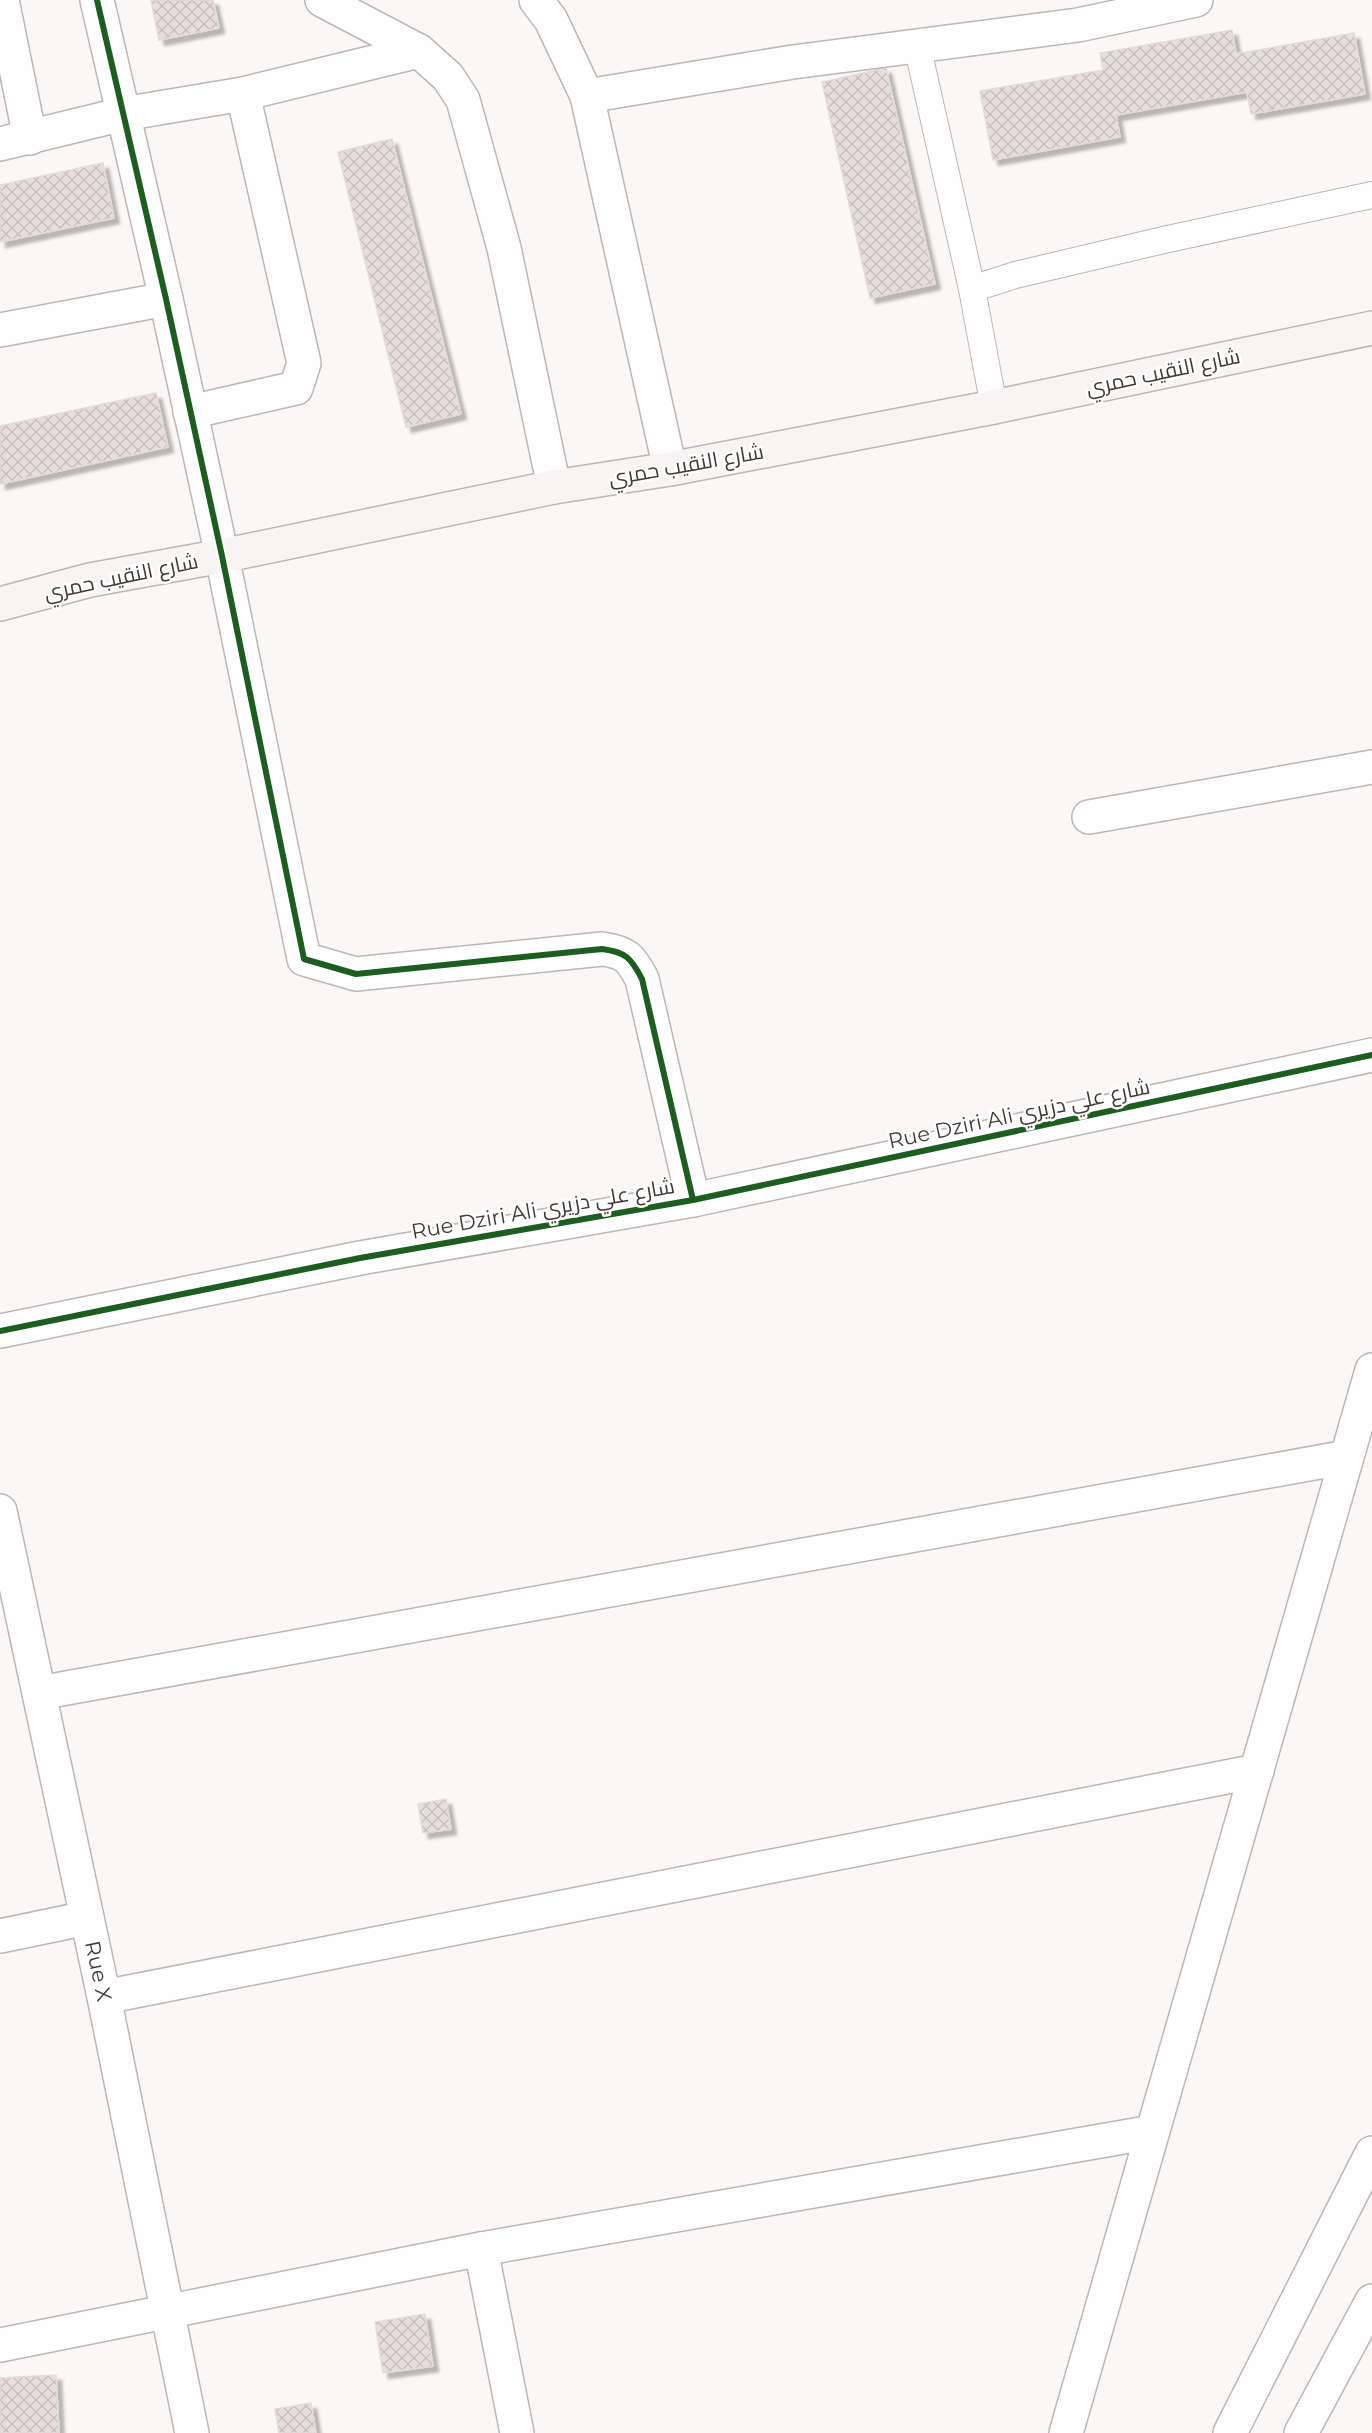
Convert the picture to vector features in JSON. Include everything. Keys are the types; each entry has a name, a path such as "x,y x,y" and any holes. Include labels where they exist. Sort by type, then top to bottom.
{"main road":[{"name":"شارع النقيب حمري","path":"0,604 90,580 222,556 554,487 670,469 994,407 1372,328"}],"street":[{"path":"2,0 15,141 123,114 243,93 419,51"},
{"path":"97,0 222,556 304,959 356,974 602,949 619,951 633,962 642,979 693,1200"},
{"path":"322,0 419,51 448,77 463,100 504,248 554,487"},
{"path":"536,0 552,20 587,96 670,469"},
{"path":"587,96 793,62 1078,25 1196,0"},
{"path":"190,412 296,388 304,363 243,93"},
{"path":"0,330 166,299"},
{"path":"1089,817 1372,767"},
{"name":"Rue Dziri Ali شارع علي دزيري","path":"0,1331 360,1258 693,1200 1372,1055"},
{"path":"1066,2433 1372,1370"},
{"path":"39,1693 1347,1457"},
{"name":"Rue X","path":"0,1510 104,1997 192,2433"},
{"path":"104,1997 1257,1771"},
{"path":"0,1936 87,1918"},
{"path":"0,2345 481,2249 1152,2132"},
{"path":"1230,2433 1372,2153"},
{"path":"481,2249 517,2433"},
{"path":"1301,2433 1372,2301"}],"lane":[{"path":"917,45 972,289 994,407"},
{"path":"972,289 1016,275 1372,195"}],"building":[{"path":"151,0 213,0 219,28 159,40"},
{"path":"1232,30 1236,54 1354,33 1365,94 1251,114 1247,92 1116,115 1120,137 993,160 980,91 1103,70 1100,53"},
{"path":"886,68 935,284 870,298 822,82"},
{"path":"392,139 461,414 406,427 338,152"},
{"path":"103,163 114,218 0,242 0,185"},
{"path":"156,393 168,447 0,484 0,426"},
{"path":"446,1799 451,1829 423,1833 418,1804"},
{"path":"425,2314 433,2366 383,2373 375,2322"},
{"path":"56,2375 59,2433 0,2433 0,2378"},
{"path":"311,2403 316,2433 279,2433 275,2409"}],"cycle path":[{"path":"97,0 222,556 304,959 356,974 602,949 627,957 642,979 693,1200"},
{"path":"0,1331 360,1258 693,1200 1372,1055"}]}
